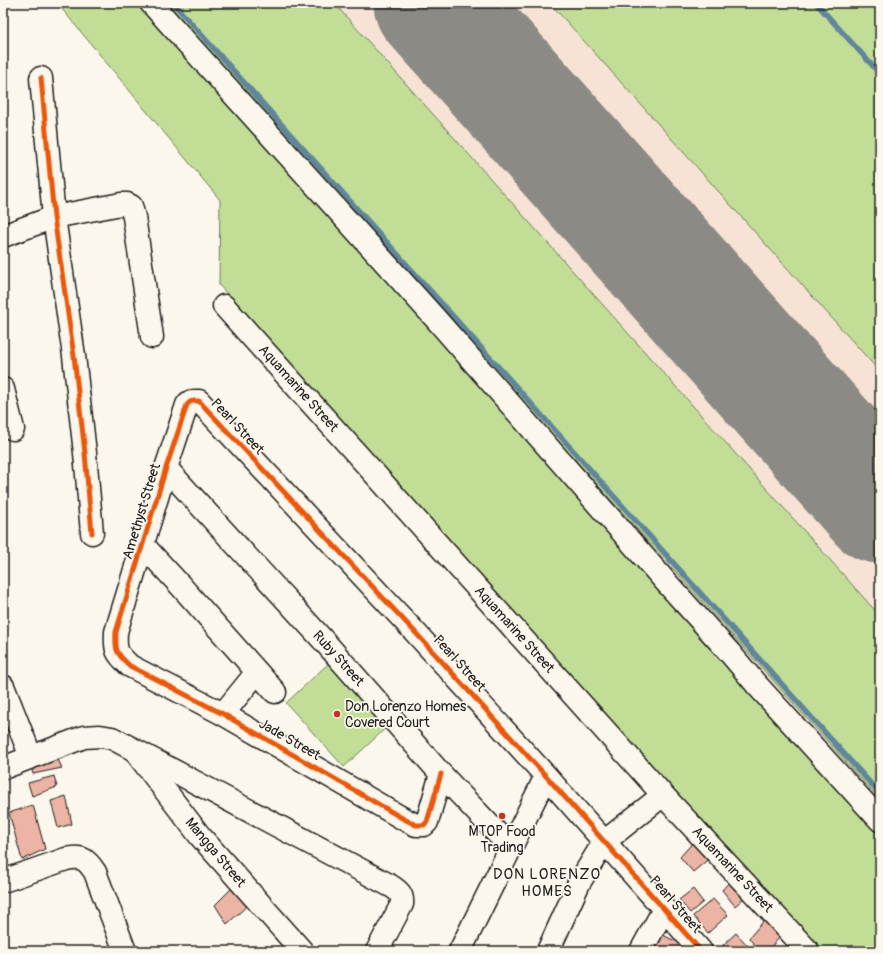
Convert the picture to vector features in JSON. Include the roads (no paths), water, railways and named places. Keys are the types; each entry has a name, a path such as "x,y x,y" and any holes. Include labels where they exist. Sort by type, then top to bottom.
{"street":[{"path":"152,3 435,318 756,684 880,820"},
{"path":"41,78 54,216 86,453 92,533"},
{"path":"3,236 54,216 121,204 128,204 131,206 134,217 152,337"},
{"name":"Aquamarine Street","path":"224,306 663,795 808,951"},
{"path":"3,389 13,430"},
{"name":"Amethyst Street","path":"116,632 166,468 187,405 189,402 193,401"},
{"name":"Pearl Street","path":"193,401 199,401 414,631 546,776 701,951"},
{"name":"Ruby Street","path":"166,468 318,635 441,774 511,848"},
{"path":"143,545 275,692"},
{"name":"Jade Street","path":"116,632 116,652 130,666 223,714 416,825 424,825 427,822 441,774"},
{"path":"223,714 257,672"},
{"path":"3,686 31,757"},
{"path":"3,768 84,737 100,736 112,738 399,891 402,904 376,951"},
{"name":"Mangga Street","path":"134,750 200,836 302,951"},
{"path":"460,951 546,776"},
{"path":"548,951 579,883 604,842 663,795"},
{"path":"3,881 66,859 74,857 83,858 89,863 95,872 125,951"},
{"path":"641,951 664,909"}],"waterway":[{"path":"173,3 880,794"},
{"path":"816,3 880,74"}],"place":[{"name":"Don Lorenzo Homes Covered Court","path":"337,714"},
{"name":"MTOP Food Trading","path":"502,816"}],"district":[{"name":"DON LORENZO HOMES","path":"547,882"}]}
